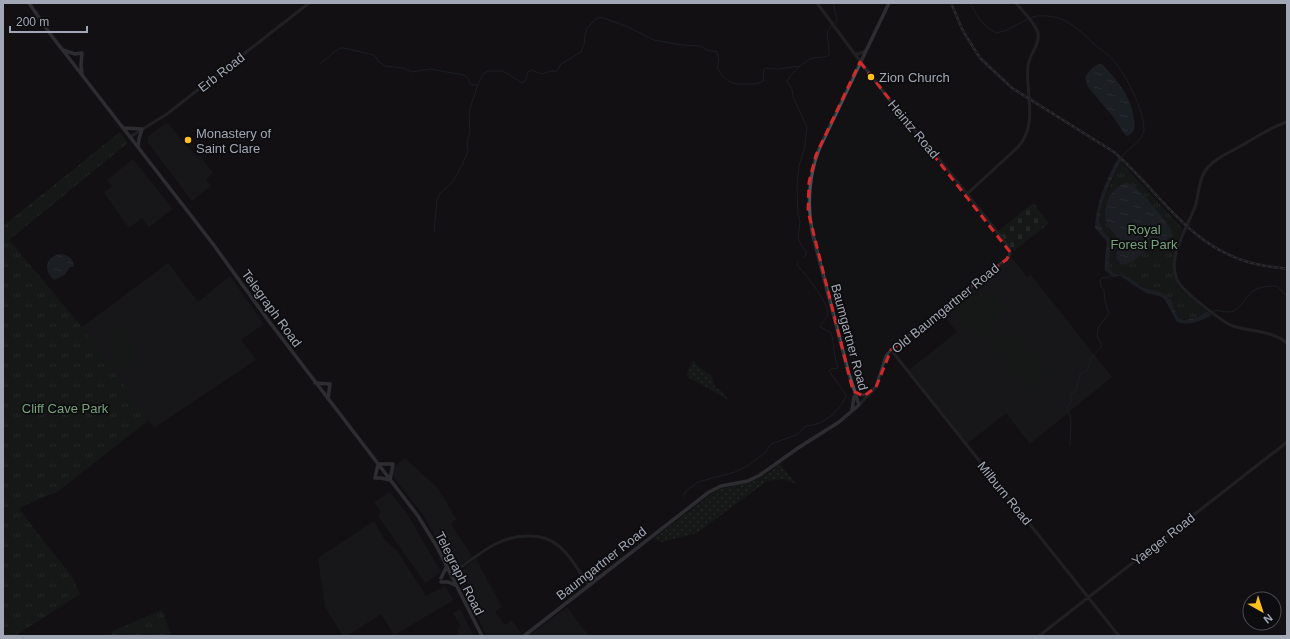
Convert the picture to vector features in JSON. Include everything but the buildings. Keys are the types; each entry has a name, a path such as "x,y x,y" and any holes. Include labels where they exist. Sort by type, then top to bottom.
{"main road":[{"name":"Telegraph Road","path":"29,3 37,17 215,247 264,316 425,527 447,566 482,636"},
{"name":"Baumgartner Road","path":"524,636 709,492 721,486 748,481 760,475 792,452 833,426 858,405 812,232 808,201 810,178 816,156 888,3"},
{"path":"62,50 75,54 82,54 82,75"},
{"path":"123,128 142,129 138,147"},
{"path":"316,383 330,384 328,400"},
{"path":"851,411 854,393"},
{"path":"378,464 393,464 390,480 375,478 378,464"},
{"path":"447,566 441,580 457,586"}],"street":[{"name":"Erb Road","path":"130,137 172,110 309,3"},
{"name":"Heintz Road","path":"817,3 860,62 1009,247 1010,254"},
{"path":"967,194 1018,147 1023,141 1027,132 1030,114 1028,65 1037,43 1038,36 1037,30 1016,3"},
{"path":"854,54 859,54 865,51"},
{"path":"1287,122 1275,126 1215,161 1208,167 1203,174 1194,208 1181,238 1174,268 1177,280 1183,288 1215,315 1229,324 1274,335 1287,343"},
{"name":"Old Baumgartner Road","path":"858,405 869,395 878,383 886,356 891,350 1007,259 1010,254"},
{"name":"Milburn Road","path":"891,350 1119,636"},
{"path":"854,393 860,396 869,395"},
{"name":"Yaeger Road","path":"1039,636 1287,442"},
{"path":"451,574 494,544 514,537 530,536 544,538 556,544 566,553 589,586"},
{"path":"582,576 592,578 601,576"}],"highlighted area":[{"path":"860,62 1010,252 1007,259 891,350 876,387 864,396 853,391 808,211 809,182 816,155"}],"shaded area":[{"path":"166,123 169,124 185,145 197,156 200,156 213,173 206,179 211,186 192,201 148,143 148,136"},
{"path":"133,159 173,209 149,227 142,218 129,228 104,193 112,186 107,180"},
{"path":"1011,257 1027,277 1031,275 1112,377 1030,444 1006,413 967,444 909,370 957,332 941,312"},
{"path":"168,263 198,302 230,276 264,324 241,340 256,360 154,428 82,327"},
{"path":"405,458 438,488 456,519 451,524 472,556 457,569 453,568 424,516 392,475 392,469"},
{"path":"390,492 409,517 441,572 425,583 379,517 380,511 374,502"},
{"path":"374,521 384,539 398,552 426,596 445,586 454,600 394,635 381,614 347,636 343,636 325,607 318,558"},
{"path":"476,559 502,607 495,612 505,625 512,620 522,634 519,636 487,636 457,577 459,572"},
{"path":"567,607 589,636 528,636"},
{"path":"460,609 474,636 459,636 457,631 460,625 453,613"}],"green space":[{"name":"Cliff Cave Park","path":"120,132 128,143 9,240 82,327 149,420 57,492 19,508 72,576 80,594 15,636 3,636 3,226"},
{"name":"Royal Forest Park","path":"1121,162 1182,228 1175,250 1173,270 1178,287 1206,311 1201,315 1190,319 1179,318 1174,312 1170,300 1142,287 1129,277 1113,273 1110,269 1108,265 1110,249 1112,247 1097,219 1101,204"},
{"path":"1033,203 1049,223 1014,251 998,231"},
{"path":"982,293 990,294 996,297 1002,302 1006,309 985,336 981,337 972,333 953,311 971,297"},
{"path":"127,328 140,362 119,370 106,336"},
{"path":"1007,331 1020,335 1049,373 1050,378 1046,387 1043,389 1034,392 1025,390 989,346 1001,334","holes":["1016,337 1020,340 1045,373 1044,383 1037,389 1031,389 1025,386 998,351"]},
{"path":"1016,340 1043,373 1028,385 1001,352"},
{"path":"693,360 701,369 711,375 715,387 729,400 686,376"},
{"path":"780,464 796,484 784,479 767,481 697,533 662,542 653,539 714,492 726,487 757,480"},
{"path":"162,610 171,636 113,636 111,634 113,631"}],"water":[{"path":"1102,64 1113,76 1131,105 1134,128 1133,132 1127,136 1088,87 1085,78 1095,66"},
{"path":"1119,157 1122,159 1107,190 1100,208 1099,216 1101,227 1112,242 1108,265 1110,269 1113,273 1129,277 1142,287 1162,293 1171,300 1179,318 1184,320 1198,317 1206,311 1212,315 1195,322 1177,322 1162,297 1147,293 1120,276 1113,277 1105,270 1107,242 1095,228 1097,210 1110,173"},
{"path":"1127,183 1138,190 1150,202 1169,226 1172,233 1169,239 1155,244 1133,261 1120,264 1117,258 1118,240 1108,226 1105,218 1105,212 1108,199 1112,193 1121,185"},
{"path":"60,254 66,255 70,258 73,261 74,267 70,267 65,275 54,280 48,273 47,265 51,258"}],"waterway":[{"path":"803,258 806,255 806,252 798,239 800,222 798,214 797,184 799,166 805,146 807,127 793,97 792,89 787,81 802,64 813,58 829,55 827,36 828,31 837,20 833,3"},
{"path":"970,3 984,24 997,33 1007,30 1028,19"},
{"path":"1031,18 1037,16 1048,16 1068,22 1109,56 1118,66 1129,83 1138,103 1144,130 1141,138 1121,158"},
{"path":"434,232 437,200 440,193 450,185 455,178 468,151 467,142 470,132 469,112 478,84 484,73 489,71 503,71 522,83 525,81 528,72 531,70 542,74 557,71 561,64 581,52 584,45 587,28 596,19 601,17 628,27 654,40 682,45 700,46 707,50 717,52 719,61 717,67 723,76 733,83 758,83 763,81 764,69 799,66"},
{"path":"320,64 340,48 344,48 374,55 378,61 385,66 404,68 411,72 430,69 464,75 467,77 471,85 477,85"},
{"path":"683,497 686,491 698,482 735,472 747,466 765,453 771,444 796,435 806,426 824,421 839,408 846,397 829,371 831,369 838,368 831,333 820,327 828,314 828,310 816,289 797,265 798,262"},
{"path":"1070,445 1071,419 1067,409 1072,400 1070,394 1076,391 1080,374 1087,371 1091,358 1102,346 1097,336 1098,328 1109,313 1105,302 1104,290 1101,287 1100,281 1102,278 1112,275"},
{"path":"1131,283 1147,293"},
{"path":"1213,311 1234,311 1253,291 1264,287 1277,286 1287,296"}],"railway":[{"path":"951,3 963,31 980,58 1012,88 1114,152 1191,230 1208,243 1227,254 1253,263 1287,269"}],"place":[{"name":"Zion Church","path":"871,77"},
{"name":"Monastery of Saint Clare","path":"188,140"}]}
